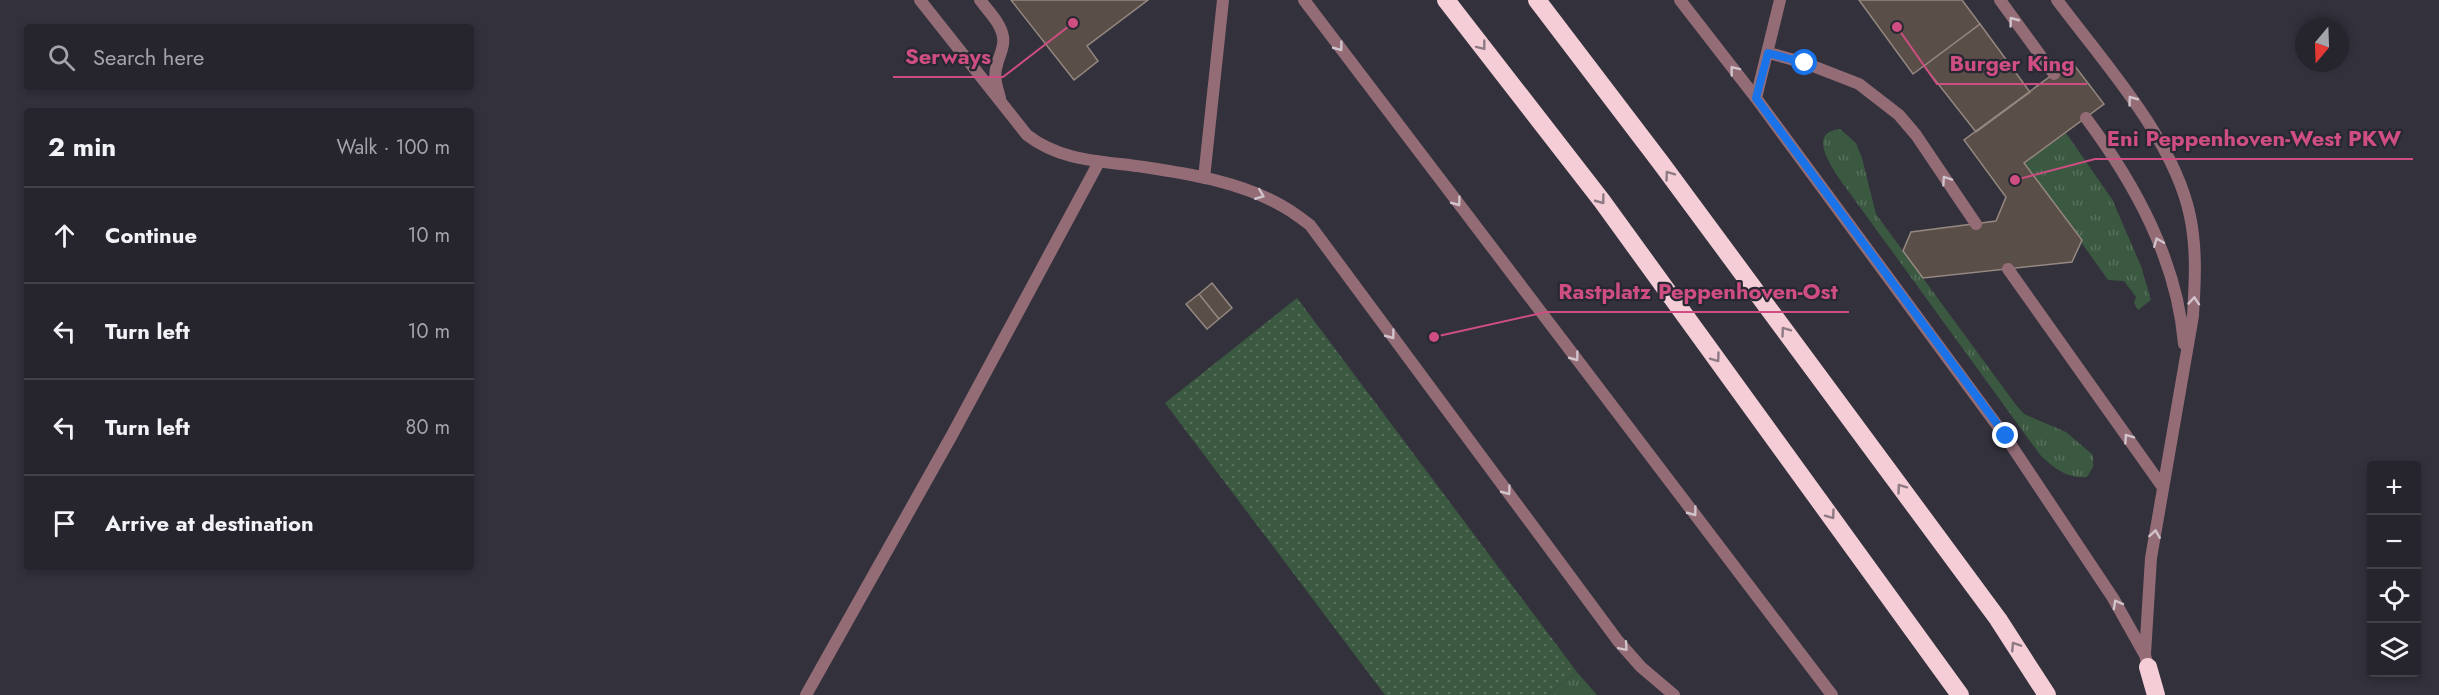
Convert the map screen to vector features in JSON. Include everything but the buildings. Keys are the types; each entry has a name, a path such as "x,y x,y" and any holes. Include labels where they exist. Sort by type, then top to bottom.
{"highway":[{"path":"1446,0 1602,201 1960,695"},
{"path":"1537,0 1675,182 1998,619 2048,695"},
{"path":"2147,661 2156,695"}],"lane":[{"path":"920,0 1028,135 1043,146 1059,153 1099,162 1144,167 1204,178 1260,195 1285,207 1310,225 1618,640 1641,667 1674,695"},
{"path":"980,0 997,22 1003,36 995,76 1005,107"},
{"path":"1204,178 1222,5 1214,0"},
{"path":"1304,0 1832,695"},
{"path":"1680,0 1756,98 2006,436 2114,598 2147,661"},
{"path":"1756,98 1780,0"},
{"path":"2000,0 2054,74"},
{"path":"2057,0 2153,128 2170,159 2190,214 2196,281 2186,360 2151,558 2147,661"},
{"path":"1768,53 1805,63 1859,84 1899,115 1916,135 1976,224"},
{"path":"2086,118 2128,178 2157,240 2177,296 2186,360"},
{"path":"806,695 952,435 1099,162"},
{"path":"2008,269 2162,486"}],"green space":[{"path":"1840,129 1856,143 1876,214 2024,414 2066,432 2093,455 2093,467 2087,477 2062,472 2041,456 1838,177 1826,156 1823,141 1831,131"},
{"path":"2066,133 2112,199 2141,266 2151,300 2138,310 2134,303 2136,297 2124,281 2108,280 2081,242 2082,240 2024,163"},
{"path":"1297,298 1577,672 1547,695 1385,695 1165,403"},
{"path":"1577,672 1597,695 1547,695"}],"place":[{"name":"Serways","path":"1073,23"},
{"name":"Burger King","path":"1897,27"},
{"name":"Eni Peppenhoven-West PKW","path":"2015,180"},
{"name":"Rastplatz Peppenhoven-Ost","path":"1434,337"}],"route":[{"path":"1805,63 1768,53 1756,98 2006,436"}]}
